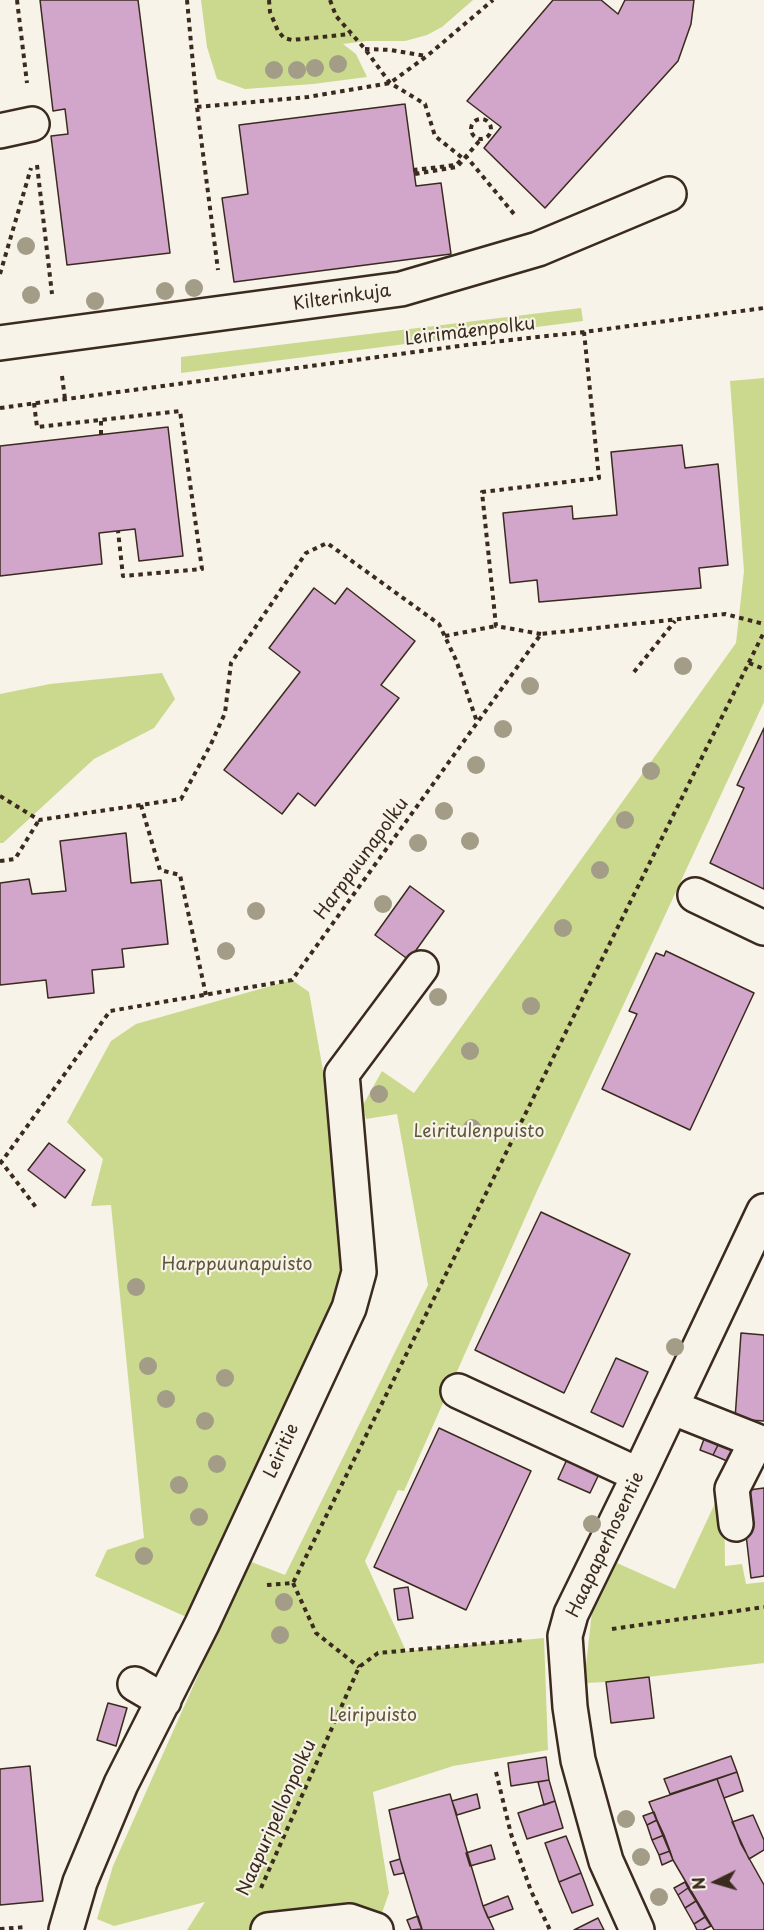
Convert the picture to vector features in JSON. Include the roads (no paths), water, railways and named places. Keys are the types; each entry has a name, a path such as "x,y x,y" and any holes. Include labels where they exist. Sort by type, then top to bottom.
{"street":[{"path":"0,131 33,124"},
{"name":"Kilterinkuja","path":"0,343 401,289 538,249 669,194"},
{"path":"695,895 764,928"},
{"name":"Leiritie","path":"66,1930 80,1882 121,1784 226,1573 349,1308 359,1272 342,1074 421,968"},
{"name":"Haapaperhosentie","path":"637,1930 606,1860 578,1760 570,1707 565,1636 571,1614 764,1211"},
{"path":"458,1390 639,1475"},
{"path":"671,1407 760,1443 732,1489 736,1524"},
{"path":"135,1684 164,1701"},
{"path":"268,1930 350,1921 376,1930"}],"park label":[{"name":"Leiritulenpuisto","path":"479,1132"},
{"name":"Harppuunapuisto","path":"237,1265"},
{"name":"Leiripuisto","path":"373,1716"}]}
